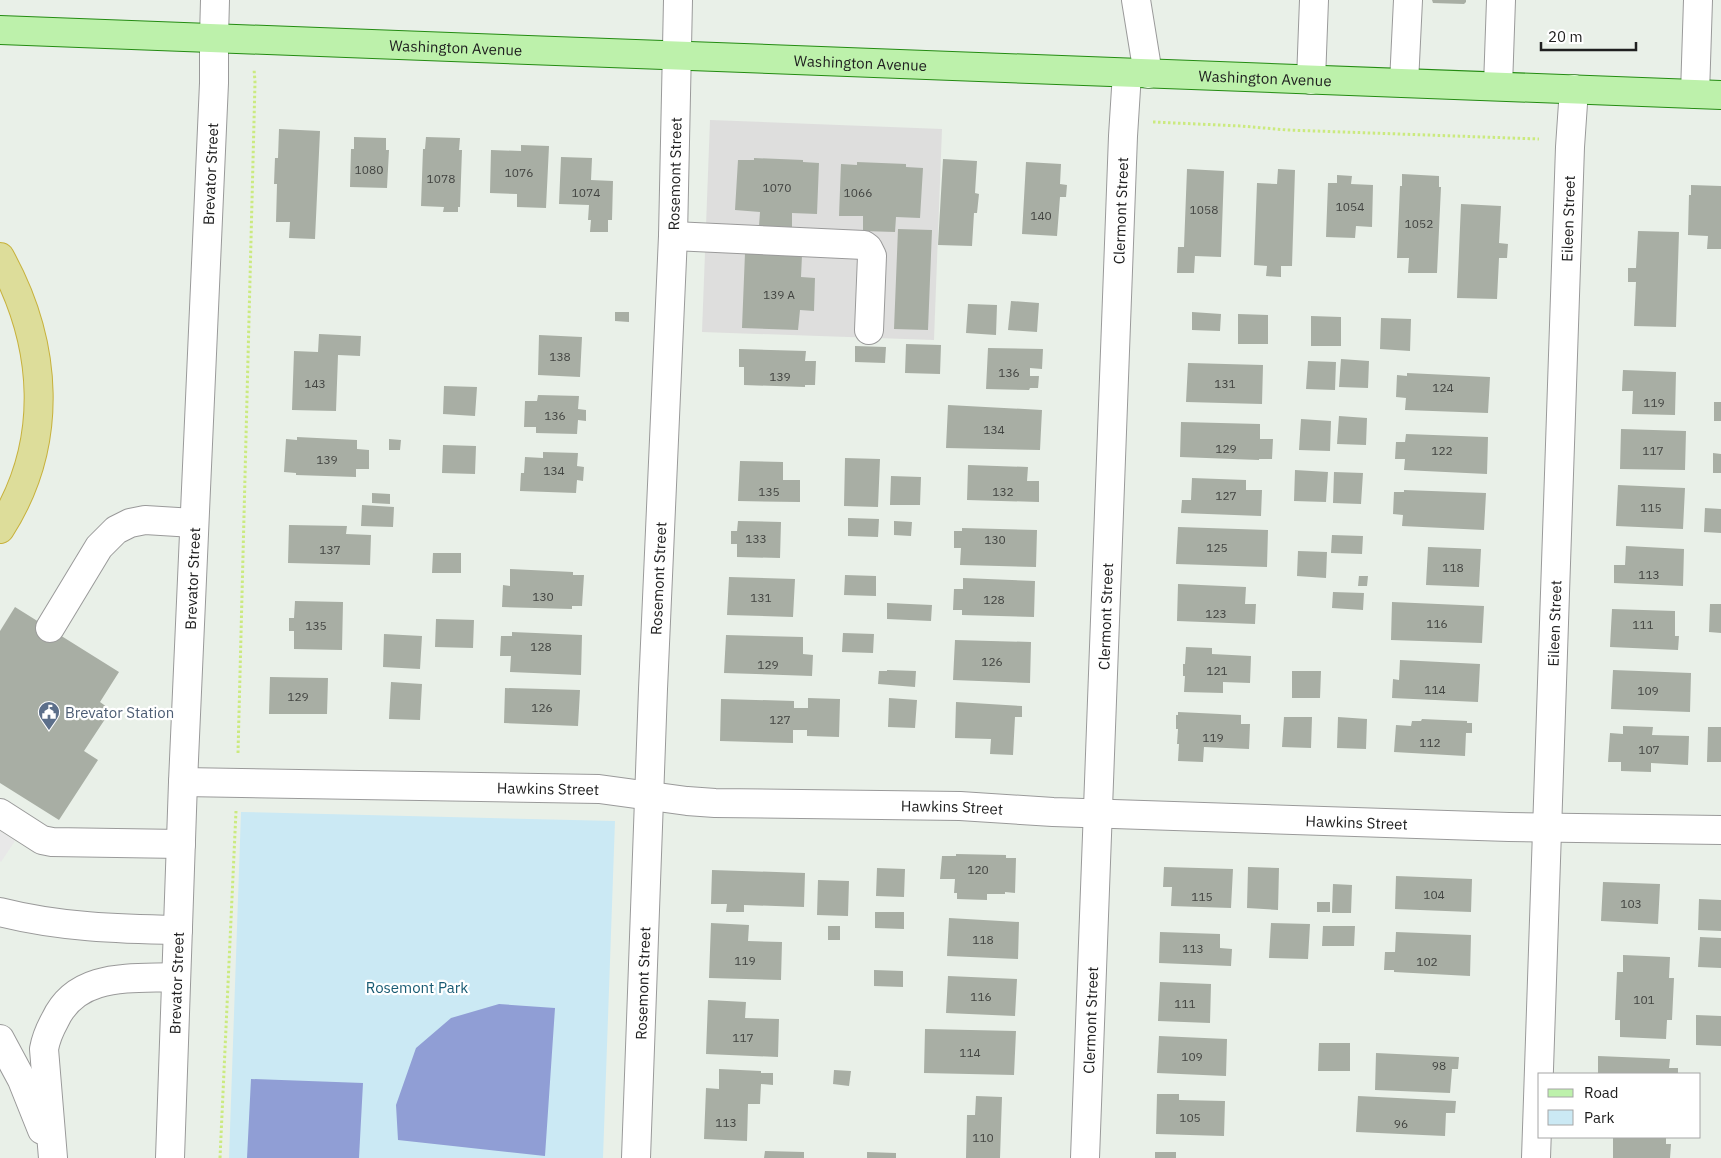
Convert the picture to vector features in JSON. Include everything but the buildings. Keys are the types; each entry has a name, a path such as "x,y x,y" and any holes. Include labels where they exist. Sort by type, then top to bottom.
{"highway":[{"path":"0,256 12,278 29,322 38,368 40,392 37,434 33,453 19,496 0,529"}],"main road":[{"name":"Washington Avenue","path":"0,30 1708,94"}],"street":[{"name":"Brevator Street","path":"170,1158 175,977 214,83 215,0"},
{"name":"Rosemont Street","path":"636,1158 648,796 673,236 678,0"},
{"name":"Clermont Street","path":"1085,1158 1123,136 1138,73 1136,0"},
{"path":"1311,80 1314,0"},
{"path":"1404,83 1408,0"},
{"path":"1498,86 1501,0"},
{"path":"1698,0 1708,94"},
{"name":"Eileen Street","path":"1539,1073 1570,157 1574,89"},
{"path":"673,236 864,245 872,256 869,330"},
{"path":"50,628 99,547 116,530 130,523 145,520 194,523"},
{"name":"Hawkins Street","path":"183,782 599,789 715,803 960,806 1098,813 1548,828 1721,830"},
{"path":"0,813 42,840 52,842 181,844"},
{"path":"0,912 69,925 178,930"},
{"path":"52,1158 44,1049 46,1038 60,1009 83,988 108,980 175,977"},
{"path":"0,1039 34,1108 52,1158"},
{"name":"Eileen Street","path":"1536,1158 1538,1103"}],"path":[{"path":"238,736 255,82"},
{"path":"1152,122 1287,130 1539,139"},
{"path":"220,1158 236,802"}],"shaded area":[{"path":"710,120 942,129 934,340 702,332"},
{"path":"0,831 15,841 1,862 0,861"},
{"path":"499,1004 555,1008 545,1156 398,1140 396,1105 416,1048 451,1018"},
{"path":"251,1079 363,1083 359,1158 247,1158"}],"green space":[{"name":"Rosemont Park","path":"241,812 615,821 603,1158 229,1158"}],"place":[{"name":"Brevator Station","path":"49,731"}]}
